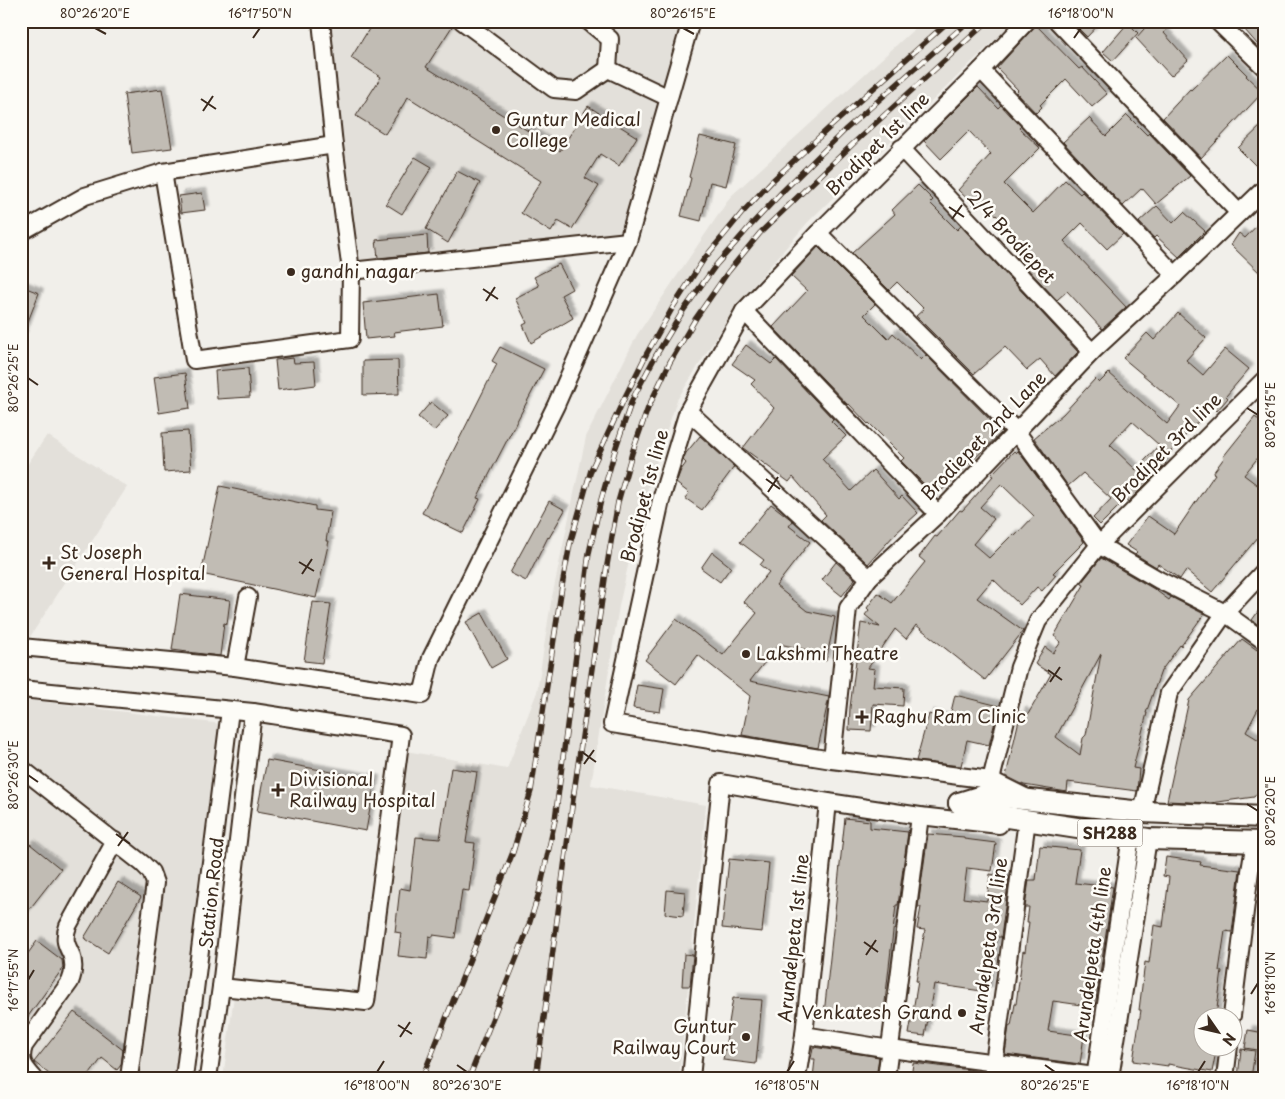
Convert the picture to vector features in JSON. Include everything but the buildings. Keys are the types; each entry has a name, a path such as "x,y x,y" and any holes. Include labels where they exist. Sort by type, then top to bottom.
{"main road":[{"name":"SH288","path":"1260,842 1139,837 1026,824 980,813 959,802 986,795 1142,812 1262,814"}],"street":[{"path":"163,172 194,360 350,339 351,271 320,21"},
{"path":"462,21 554,89 576,91 608,69"},
{"path":"588,21 610,39 608,69"},
{"path":"21,647 235,667 422,695 431,658 556,405 628,241 691,21"},
{"name":"Brodipet 1st line","path":"1027,21 981,70 818,233 744,311 688,411 661,500 612,724 832,760 991,780 1032,800"},
{"path":"1057,21 1239,213"},
{"path":"1217,21 1264,67"},
{"path":"608,69 669,98"},
{"path":"981,70 1175,274"},
{"path":"21,232 86,196 163,172 334,145"},
{"name":"2/4 Brodiepet","path":"901,148 1092,352"},
{"name":"Brodiepet 2nd Lane","path":"832,760 848,608 869,578 938,514 1092,352 1264,188"},
{"path":"818,233 1016,432 1099,545 1159,580 1224,613 1264,641"},
{"path":"351,271 628,241"},
{"path":"744,311 938,514"},
{"name":"Brodipet 3rd line","path":"991,780 1019,667 1038,621 1099,545 1264,380"},
{"path":"688,411 869,578"},
{"path":"1142,812 1169,693 1224,613 1264,571"},
{"path":"235,667 248,597"},
{"path":"21,689 253,712 401,735 366,1002 221,987"},
{"path":"184,1078 230,710"},
{"name":"Station Road","path":"208,1078 221,987 253,712"},
{"path":"21,768 144,864 151,872 155,883 129,1078"},
{"path":"691,1078 721,783 920,816 1026,824"},
{"name":"Arundelpeta 1st line","path":"797,1078 804,1036 828,802"},
{"path":"886,1078 920,816"},
{"name":"Arundelpeta 3rd line","path":"992,1070 1026,824"},
{"name":"Arundelpeta 4th line","path":"1103,1077 1139,837"},
{"path":"34,1078 26,1069 22,1060 24,1046 74,974 72,954 66,943 65,934 115,841"},
{"path":"1233,1006 1250,871 1260,842"},
{"path":"804,1036 890,1049 992,1070 1103,1077"},
{"path":"1225,1078 1228,1056"}],"shaded area":[{"name":"Guntur Medical College","path":"325,21 683,21 627,238 352,267"},
{"path":"923,21 1014,21 808,222 735,307 677,400 640,512 619,606 591,785 706,805 679,1078 223,1078 235,988 371,1013 406,751 507,769 537,692 551,602 586,437 637,335 731,196"},
{"name":"St Joseph General Hospital","path":"47,435 127,487 26,643 21,640 21,474"},
{"path":"21,699 222,724 177,1078 21,1078"}],"railway":[{"path":"422,1078 513,852 531,791 570,544 591,470 625,397 673,307 704,259 742,213 772,181 829,128 949,21"},
{"path":"469,1078 526,934 540,890 555,820 589,553 601,500 632,400 683,311 716,265 752,224 846,129 969,21"},
{"path":"536,1078 573,799 607,565 618,502 632,453 648,408 670,362 696,318 728,272 760,233 856,141 988,21"}],"place":[{"name":"Guntur Medical College","path":"496,130"},
{"name":"gandhi nagar","path":"291,272"},
{"name":"St Joseph General Hospital","path":"49,563"},
{"name":"Lakshmi Theatre","path":"746,654"},
{"name":"Raghu Ram Clinic","path":"862,717"},
{"name":"Divisional Railway Hospital","path":"278,790"},
{"name":"Venkatesh Grand","path":"962,1013"},
{"name":"Guntur Railway Court","path":"746,1037"}]}
